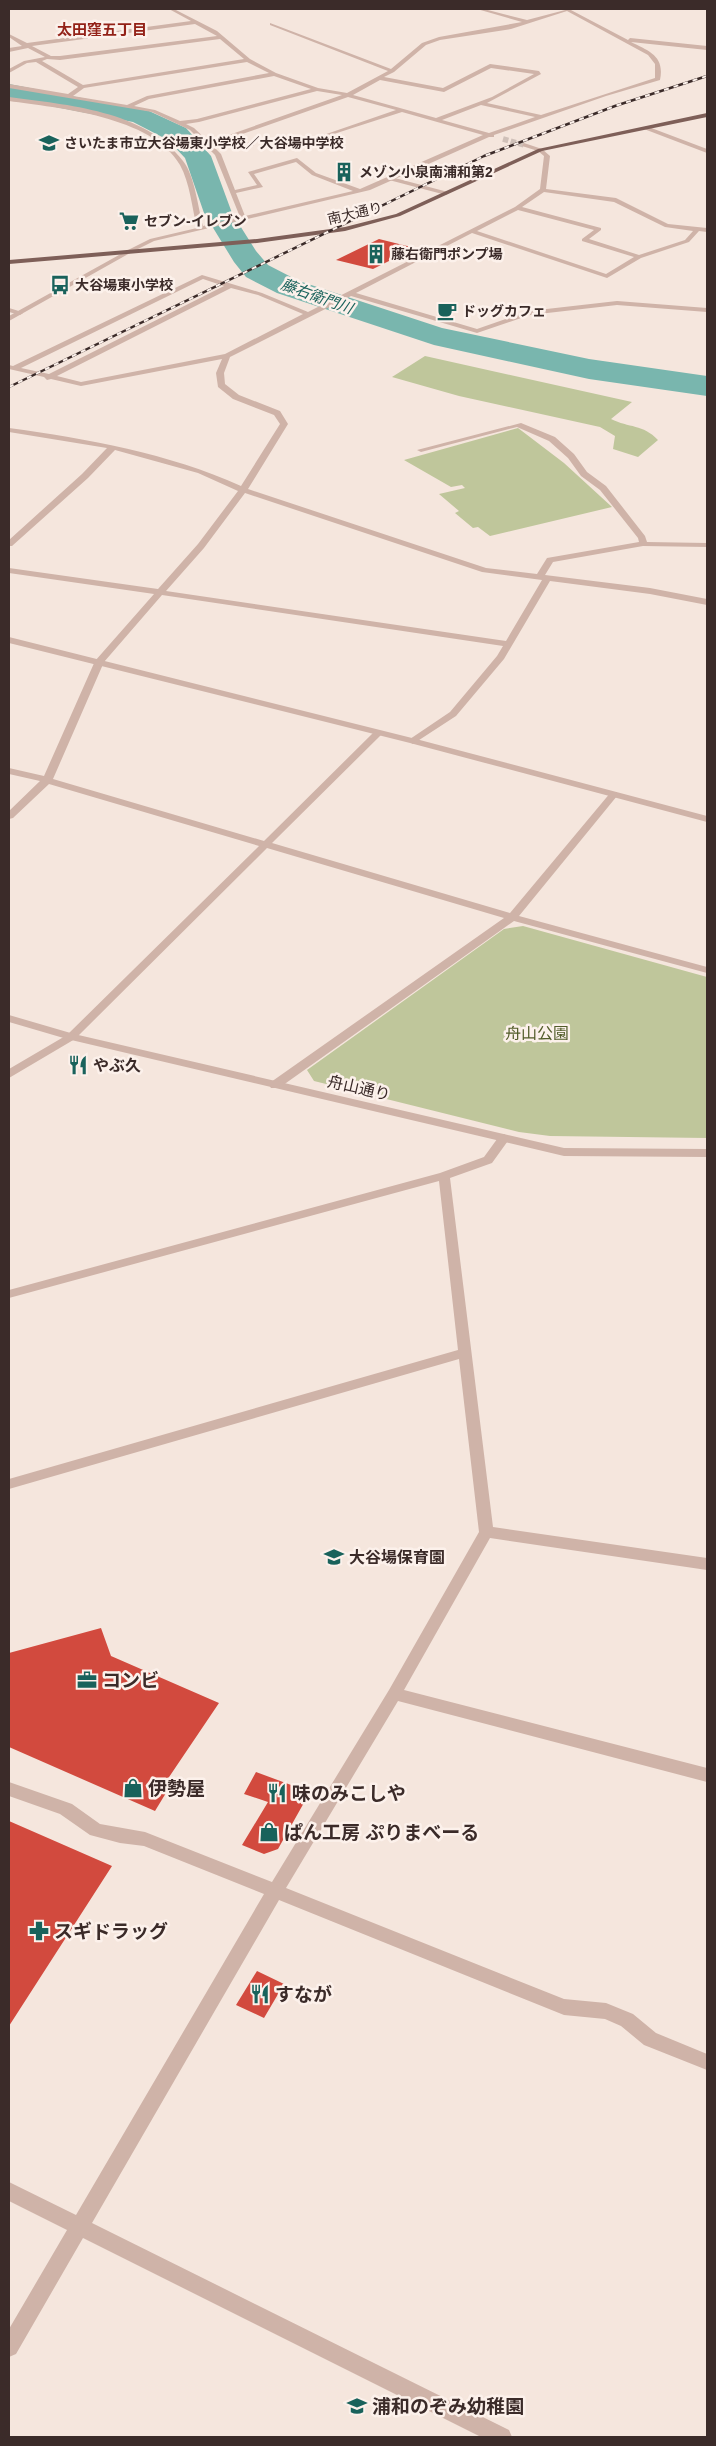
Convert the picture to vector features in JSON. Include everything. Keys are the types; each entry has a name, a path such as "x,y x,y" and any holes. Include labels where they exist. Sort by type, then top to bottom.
{"main road":[{"name":"南大通り","path":"128,252 321,234 372,223 398,215 540,150 707,115"},
{"path":"9,262 128,252"}],"street":[{"path":"171,9 221,37 248,60 274,74 317,89 348,95 503,139"},
{"path":"479,9 527,22"},
{"path":"128,252 152,240 360,191 489,136 658,79 658,64 650,54 566,10 511,27 439,39 424,44 392,71 348,95 208,144"},
{"path":"9,50 196,22"},
{"path":"272,24 392,71"},
{"path":"9,35 50,58"},
{"path":"9,70 26,62 36,60 221,37"},
{"path":"622,39 707,48"},
{"path":"36,60 82,87"},
{"path":"69,96 82,87 248,60"},
{"path":"379,78 444,90 490,66 539,73 481,103 436,120"},
{"path":"129,106 147,98 274,74"},
{"path":"9,86 153,111 192,129 252,145"},
{"path":"179,123 197,121 317,89"},
{"path":"9,99 95,114 140,128 161,143 182,163 200,228"},
{"path":"481,103 541,117"},
{"path":"311,141 400,110"},
{"path":"646,128 707,151"},
{"path":"192,129 218,154 233,192 240,219"},
{"path":"691,145 707,140"},
{"path":"524,145 540,150 547,156 543,190"},
{"path":"233,192 261,186 250,173 297,160 314,174 360,191"},
{"path":"391,179 446,193"},
{"path":"11,367 47,378 81,384 227,356 517,208 543,190 616,200 667,226 707,230"},
{"path":"517,208 599,229 584,240 639,257"},
{"path":"472,230 607,276 639,257 687,241 696,230"},
{"name":"南大通り","path":"9,319 128,252"},
{"path":"11,367 202,278 260,294 308,314"},
{"path":"47,378 229,286"},
{"path":"346,294 477,331 529,313 617,303 707,310"},
{"path":"9,310 20,313"},
{"path":"9,816 47,780 100,661 201,546 243,490 284,424 277,413 236,397 221,385 220,373 227,356"},
{"path":"421,450 518,425 552,439 584,474 603,488 642,538 643,544"},
{"path":"9,430 113,447 201,471 243,490 485,570 650,591 707,602"},
{"path":"9,544 85,476 113,447"},
{"path":"413,741 453,714 501,658 544,577 550,560 643,544 707,545"},
{"path":"9,570 509,644"},
{"path":"9,640 100,661 413,741 707,819"},
{"path":"9,1074 70,1037 378,733"},
{"path":"9,771 47,780 512,917 707,970"},
{"path":"275,1085 512,917 614,794"},
{"name":"舟山通り","path":"9,1018 70,1037 564,1152 707,1153"},
{"path":"9,1294 444,1176 488,1160 504,1138"},
{"path":"9,2348 276,1890 394,1694 486,1532 444,1176"},
{"path":"9,1484 464,1353"},
{"path":"486,1532 707,1564"},
{"path":"394,1694 707,1775"},
{"path":"9,1789 66,1809 96,1830 120,1836 144,1838 564,2007 606,2011 627,2020 650,2039 707,2062"},
{"path":"9,2191 502,2437"}],"green space":[{"path":"425,356 632,402 611,419 647,431 658,440 638,457 613,449 615,436 600,427 459,396 392,377"},
{"path":"518,428 564,463 612,507 490,536 478,527 473,528 455,513 459,511 439,494 465,488 462,485 451,487 404,460"},
{"name":"舟山公園","path":"523,926 707,977 707,1138 550,1136 519,1132 314,1081 307,1070 504,929"}],"building":[{"name":"藤右衛門ポンプ場","path":"379,239 415,248 373,269 336,260"},
{"name":"コンビ","path":"101,1628 111,1656 219,1703 163,1786 169,1788 155,1811 9,1747 9,1653"},
{"path":"256,1772 310,1792 278,1849 264,1854 242,1845 268,1802 244,1794"},
{"name":"スギドラッグ","path":"9,1821 112,1866 9,2026"},
{"name":"すなが","path":"257,1971 284,1984 264,2018 236,2005"}],"waterway":[{"name":"藤右衛門川","path":"9,91 140,116 177,134 198,156 218,213 244,256 257,271 288,287 434,336 589,369 707,386"}],"tunnel":[{"path":"503,139 524,145"}],"railway":[{"path":"9,387 484,156 615,106 707,76"}],"place":[{"name":"さいたま市立大谷場東小学校／大谷場中学校","path":"49,143"},
{"name":"メゾン小泉南浦和第2","path":"344,172"},
{"name":"セブン-イレブン","path":"129,221"},
{"name":"藤右衛門ポンプ場","path":"376,254"},
{"name":"大谷場東小学校","path":"60,285"},
{"name":"ドッグカフェ","path":"447,311"},
{"name":"やぶ久","path":"78,1065"},
{"name":"大谷場保育園","path":"334,1557"},
{"name":"コンビ","path":"87,1680"},
{"name":"伊勢屋","path":"133,1788"},
{"name":"味のみこしや","path":"277,1793"},
{"name":"ぱん工房 ぷりまべーる","path":"269,1832"},
{"name":"スギドラッグ","path":"39,1931"},
{"name":"すなが","path":"260,1994"},
{"name":"浦和のぞみ幼稚園","path":"357,2406"}],"district":[{"name":"太田窪五丁目","path":"102,29"}]}
